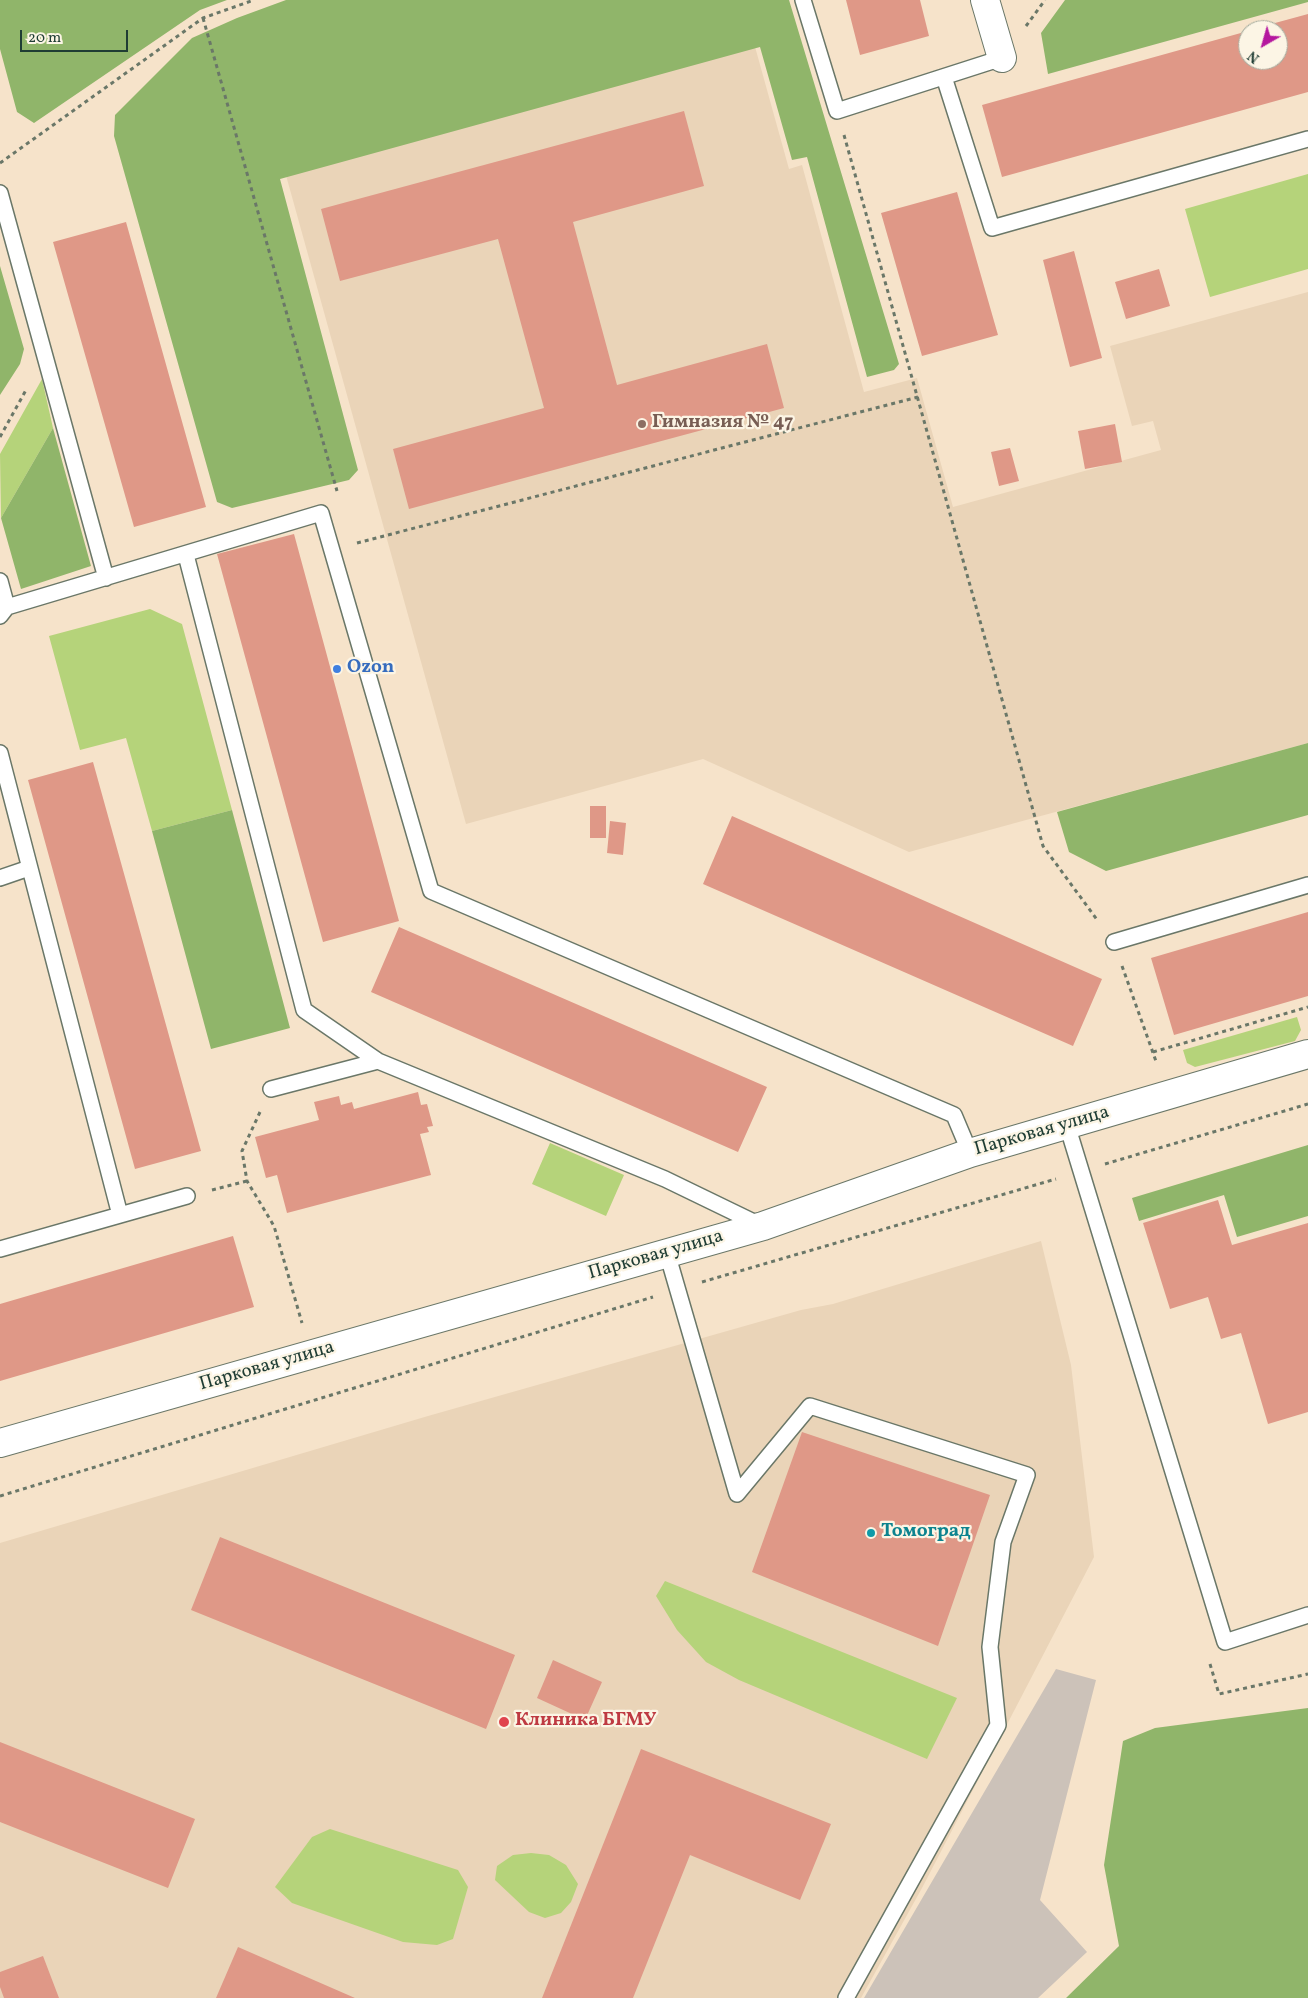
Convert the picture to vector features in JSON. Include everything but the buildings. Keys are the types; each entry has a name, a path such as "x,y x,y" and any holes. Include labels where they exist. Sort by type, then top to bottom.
{"street":[{"path":"985,0 1002,58"},
{"name":"Парковая улица","path":"0,1443 762,1226 970,1153 1308,1054"}],"lane":[{"path":"803,0 837,110 1002,58"},
{"path":"944,77 992,228 1308,138"},
{"path":"0,192 106,578"},
{"path":"0,581 4,612 106,578 320,513 431,891 954,1115 970,1153"},
{"path":"186,555 304,1010 378,1062 665,1178 762,1226"},
{"path":"0,753 120,1215"},
{"path":"0,878 29,868"},
{"path":"1114,942 1308,885"},
{"path":"271,1089 378,1062"},
{"path":"1067,1125 1225,1642 1308,1615"},
{"path":"0,1249 187,1196"},
{"path":"667,1253 737,1494 810,1406 1027,1475 1003,1542 990,1647 998,1725 846,1998"}],"path":[{"path":"0,163 203,18 254,0"},
{"path":"203,18 338,496"},
{"path":"837,110 1043,846 1114,942 1168,1096"},
{"path":"0,438 45,356"},
{"path":"386,535 918,398"},
{"path":"1153,1052 1308,1007"},
{"path":"271,1089 242,1151 247,1181 274,1226 312,1354"},
{"path":"187,1196 247,1181"}],"shaded area":[{"name":"Гимназия № 47","path":"742,0 789,169 802,165 864,392 917,378 953,507 1161,450 1153,421 1132,426 1110,346 1308,292 1308,743 909,852 703,759 466,824 264,96"},
{"name":"Клиника БГМУ","path":"1041,1241 1071,1365 1094,1557 922,1888 861,1998 0,1998 0,1543 428,1416 801,1310 833,1304"},
{"path":"1056,1669 1096,1680 1040,1900 1087,1952 1038,1998 864,1998"}],"green space":[{"path":"0,0 227,0 200,10 34,123 17,112 0,49"},
{"path":"286,0 789,0 899,364 894,370 867,377 807,157 792,160 760,47 280,179 358,470 349,480 232,508 217,502 114,136 115,115 192,38 237,18"},
{"path":"1065,0 1308,0 1308,2 1048,74 1041,33"},
{"path":"1308,174 1308,269 1210,297 1185,209"},
{"path":"0,266 24,349 20,364 0,395"},
{"path":"42,379 53,428 1,518 0,454"},
{"path":"53,428 91,566 21,589 1,518"},
{"path":"150,609 182,624 232,810 152,831 126,738 80,750 49,636"},
{"path":"1308,743 1308,815 1106,871 1069,852 1057,812"},
{"path":"232,810 290,1028 211,1049 152,831"},
{"path":"1297,1017 1301,1030 1295,1041 1195,1067 1187,1063 1183,1050"},
{"path":"550,1143 624,1175 606,1216 532,1184"},
{"path":"1308,1145 1308,1216 1237,1237 1224,1195 1139,1221 1132,1198"},
{"path":"665,1581 957,1698 927,1759 739,1680 706,1662 677,1630 656,1596"},
{"path":"1308,1708 1308,1998 1066,1998 1119,1946 1104,1865 1123,1741 1155,1728"},
{"path":"330,1829 458,1870 468,1887 453,1939 437,1945 403,1942 292,1903 275,1887 312,1837"},
{"path":"531,1853 549,1855 566,1865 578,1884 571,1902 561,1913 545,1918 529,1912 495,1880 497,1866 513,1855"}],"place":[{"name":"Гимназия № 47","path":"642,424"},
{"name":"Ozon","path":"337,669"},
{"name":"Томоград","path":"871,1533"},
{"name":"Клиника БГМУ","path":"504,1722"}]}
